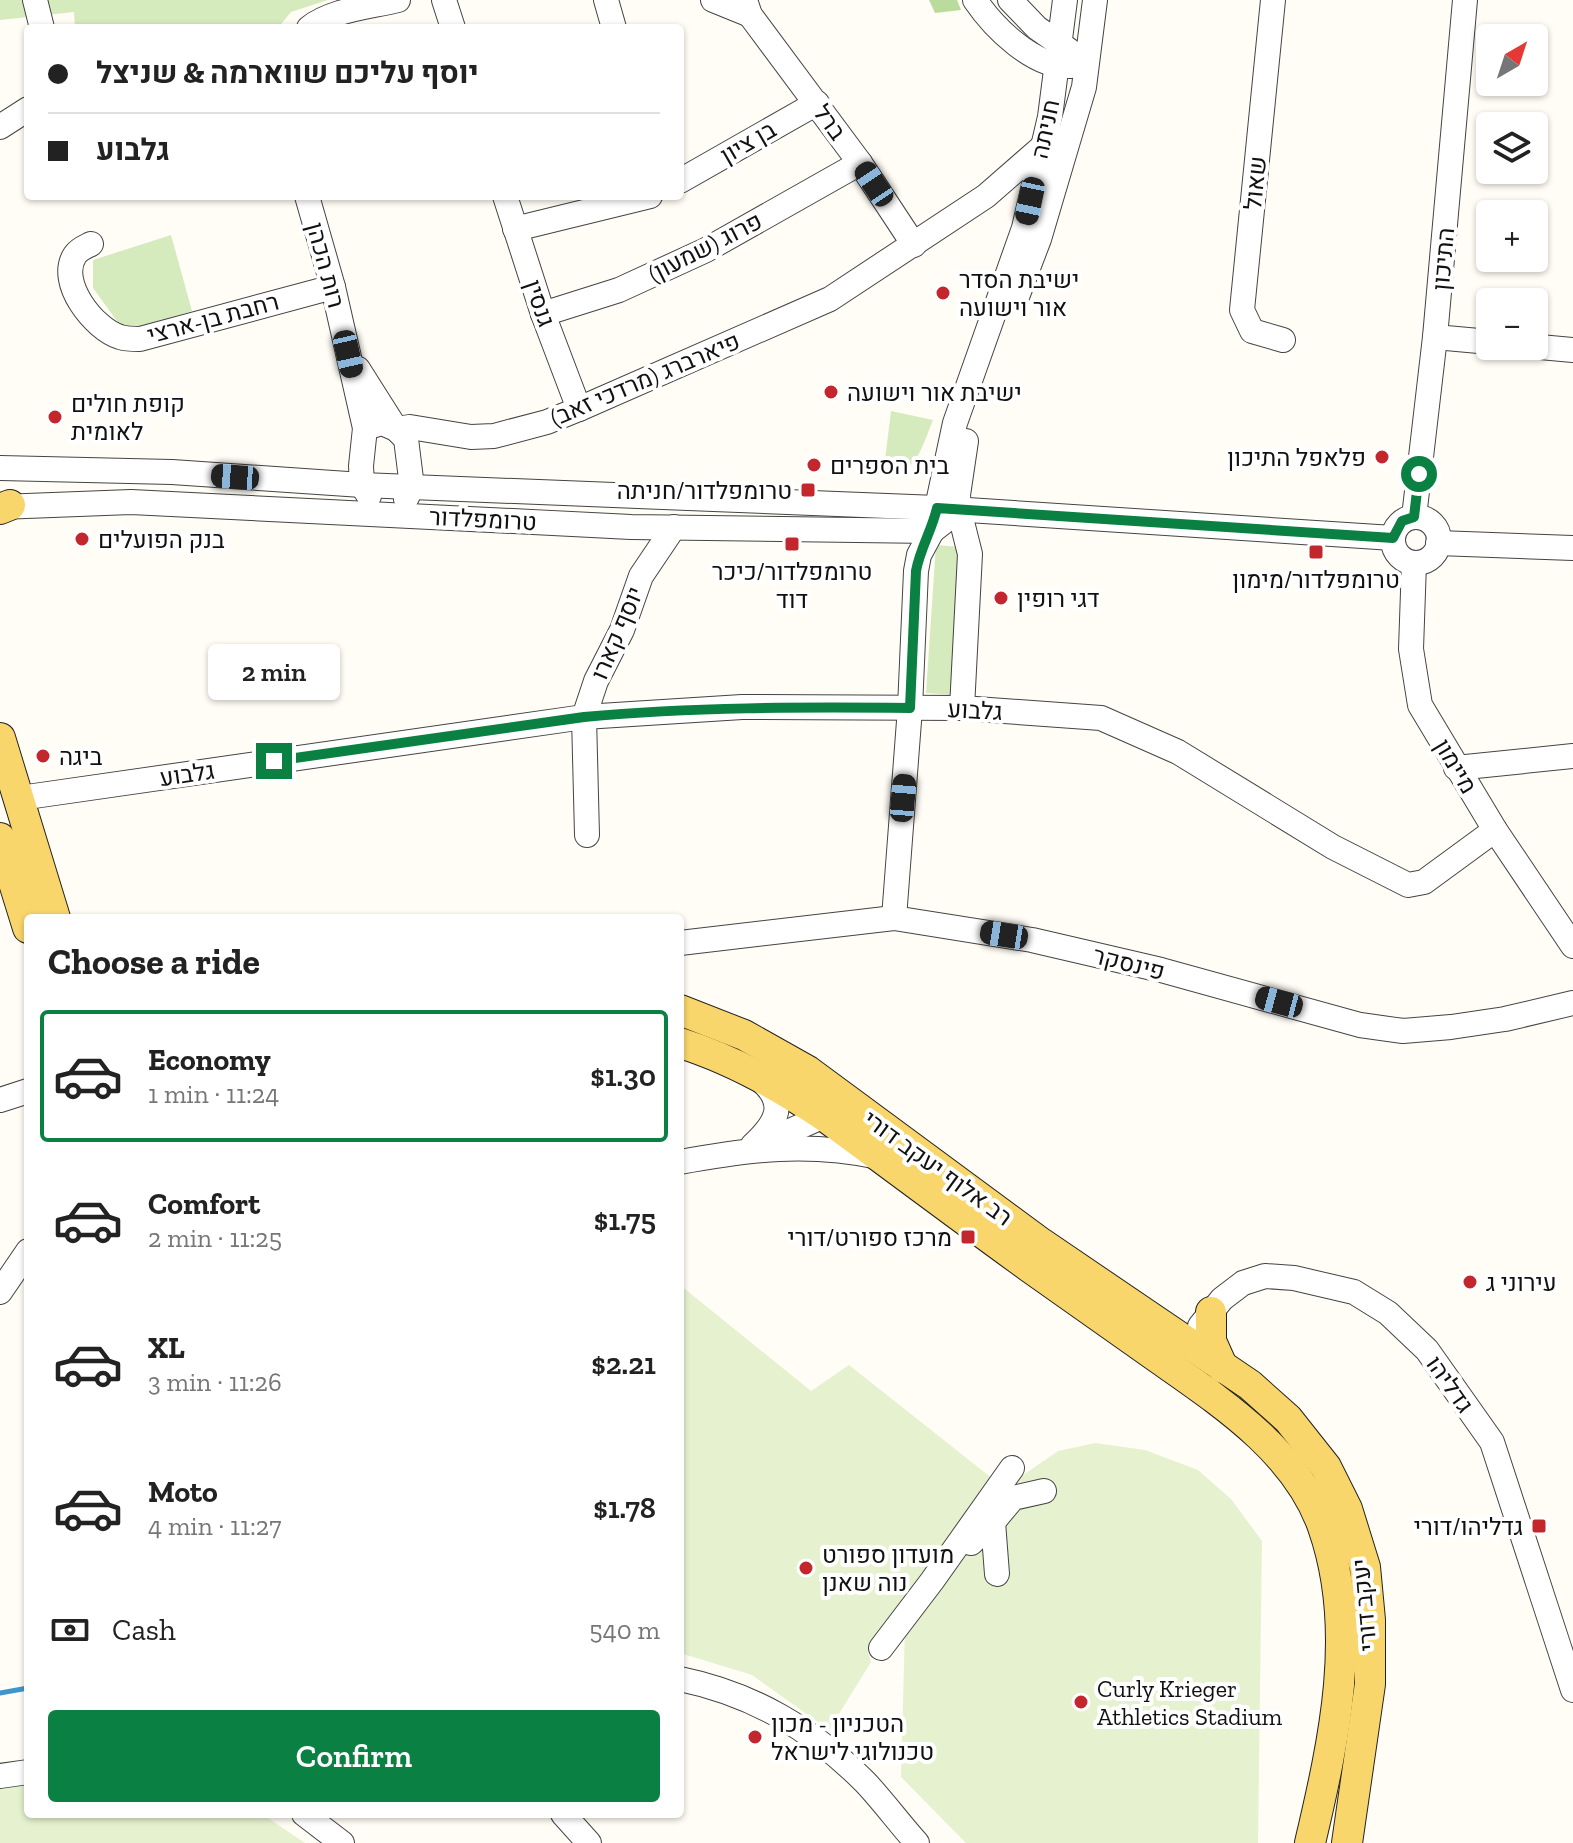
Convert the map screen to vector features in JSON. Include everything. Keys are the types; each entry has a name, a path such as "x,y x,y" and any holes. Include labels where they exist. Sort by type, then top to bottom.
{"main road":[{"path":"0,738 54,914"},
{"path":"0,838 24,915"},
{"name":"רב אלוף יעקב דורי","path":"684,1012 744,1035 784,1056 1159,1325 1179,1355 1220,1403 1285,1462 1307,1492 1323,1526 1340,1608 1341,1677 1310,1843"},
{"name":"רב אלוף יעקב דורי","path":"684,1045 752,1072 823,1115 881,1158 1179,1355 1223,1368"},
{"path":"1159,1325 1186,1328 1208,1315 1211,1341 1223,1368"},
{"name":"יעקב דורי","path":"1223,1368 1250,1385 1288,1419 1326,1467 1347,1509 1365,1567 1370,1620 1370,1684 1347,1843"}],"street":[{"path":"35,0 41,24"},
{"path":"314,24 398,0"},
{"path":"444,0 452,24"},
{"path":"606,0 613,24"},
{"path":"713,0 748,7"},
{"path":"975,0 995,27 1016,44 1037,76 1050,117"},
{"name":"חניתה","path":"942,516 953,465 1039,239 1084,87 1095,0"},
{"name":"שאול","path":"1273,0 1242,310 1252,331 1283,340"},
{"name":"התיכון","path":"1414,517 1435,337 1465,0"},
{"path":"1015,6 1031,17 1046,17 1054,14 1065,1"},
{"name":"חניתה","path":"953,465 955,423 1024,228 1050,117 1065,1"},
{"path":"1015,6 1049,37 1058,55"},
{"name":"ברל","path":"748,7 860,163 914,245"},
{"path":"1016,44 1088,65"},
{"name":"בן ציון","path":"684,179 817,103"},
{"path":"0,127 24,112"},
{"name":"פיארברג (מרדכי זאב)","path":"365,428 382,423 396,429 410,427 471,437 494,436 514,433 579,409 830,299 986,196 1041,148"},
{"name":"פרוג (שמעון)","path":"543,314 619,290 706,250 860,163"},
{"path":"986,196 1001,198 1012,204 1020,214 1024,228"},
{"name":"רות הכהן","path":"308,200 333,287 365,428"},
{"name":"גנסין","path":"506,200 543,314 579,409"},
{"path":"515,229 634,200"},
{"name":"רחבת בן-ארצי","path":"91,244 73,257 75,293 86,312 109,332 122,338 140,339 333,287"},
{"path":"1435,337 1476,341"},
{"path":"1548,348 1573,350"},
{"path":"348,354 396,429 406,439 409,450 412,487 402,505 386,515 362,485 365,428"},
{"path":"885,506 917,495 953,465 982,501 1025,513"},
{"name":"טרומפלדור","path":"0,468 172,472 362,485 885,506 942,516"},
{"name":"טרומפלדור","path":"3,507 131,502 631,527 880,531 942,516 1025,513 1393,538"},
{"path":"894,918 910,708 916,571 919,555 942,516 970,554 962,708"},
{"path":"1414,517 1432,524 1438,543 1430,558 1414,563 1398,555 1393,538 1402,521 1414,517"},
{"name":"יוסף קארו","path":"587,835 584,717 596,681 622,630 641,576 631,527"},
{"path":"641,576 674,527"},
{"path":"880,531 894,542 916,571"},
{"path":"1438,543 1573,548"},
{"name":"מיימון","path":"1414,563 1411,649 1420,705 1495,830 1573,946"},
{"name":"גלבוע","path":"17,793 27,797 584,717 742,707 962,708 1101,718 1178,752 1333,847 1408,885 1424,882 1495,830"},
{"path":"1456,768 1573,756"},
{"name":"פינסקר","path":"684,943 894,918 1032,940 1161,970 1360,1025 1403,1031 1505,1019 1573,1003"},
{"path":"748,1149 773,1123 776,1110 772,1089 752,1072"},
{"path":"0,1100 24,1092"},
{"path":"748,1149 823,1115 844,1110 868,1116"},
{"path":"684,1161 748,1149 823,1149 881,1158"},
{"path":"0,1292 24,1257"},
{"name":"גדליהו","path":"1179,1355 1208,1315 1232,1289 1255,1278 1276,1276 1317,1282 1354,1292 1388,1313 1427,1350 1492,1442 1573,1690"},
{"path":"881,1648 1012,1468"},
{"path":"932,1581 993,1522 1013,1498 1044,1491"},
{"path":"993,1522 997,1574"},
{"path":"684,1680 754,1701 802,1730 866,1783 917,1843"},
{"path":"0,1776 24,1773"},
{"path":"309,1818 342,1843"},
{"path":"567,1818 589,1843"}],"green space":[{"path":"0,0 328,0 291,12 281,24 75,24 74,12 0,20"},
{"path":"929,0 957,0 961,10 935,13"},
{"path":"171,235 192,311 125,332 93,288 93,260"},
{"path":"891,411 933,420 910,466 894,475 883,476"},
{"path":"936,545 962,547 952,695 926,693"},
{"name":"מועדון ספורט נוה שאנן","path":"684,1288 811,1391 849,1365 998,1483 868,1653 871,1662 829,1730 752,1675 684,1654"},
{"name":"Curly Krieger Athletics Stadium","path":"1095,1443 1145,1450 1198,1470 1231,1499 1262,1541 1258,1843 966,1843 901,1777 905,1627 1013,1482 1058,1451"},
{"path":"24,1779 24,1818 268,1818 305,1843 0,1843 0,1782"}],"waterway":[{"path":"0,1693 24,1689"}],"place":[{"name":"ישיבת הסדר אור וישועה","path":"943,293"},
{"name":"ישיבת אור וישועה","path":"831,392"},
{"name":"קופת חולים לאומית","path":"55,417"},
{"name":"פלאפל התיכון","path":"1382,457"},
{"name":"בית הספרים","path":"814,465"},
{"name":"טרומפלדור/חניתה","path":"808,490"},
{"name":"בנק הפועלים","path":"82,539"},
{"name":"טרומפלדור/כיכר דוד","path":"792,544"},
{"name":"טרומפלדור/מימון","path":"1316,552"},
{"name":"דגי רופין","path":"1001,598"},
{"name":"ביגה","path":"43,756"},
{"name":"מרכז ספורט/דורי","path":"968,1237"},
{"name":"עירוני ג","path":"1470,1282"},
{"name":"גדליהו/דורי","path":"1539,1526"},
{"name":"מועדון ספורט נוה שאנן","path":"806,1568"},
{"name":"Curly Krieger Athletics Stadium","path":"1081,1702"},
{"name":"הטכניון - מכון טכנולוגי לישראל","path":"755,1737"}],"route":[{"path":"274,761 633,712 742,707 910,708 916,571 919,555 932,531 937,508 1393,538 1402,521 1414,517 1419,474"}]}
